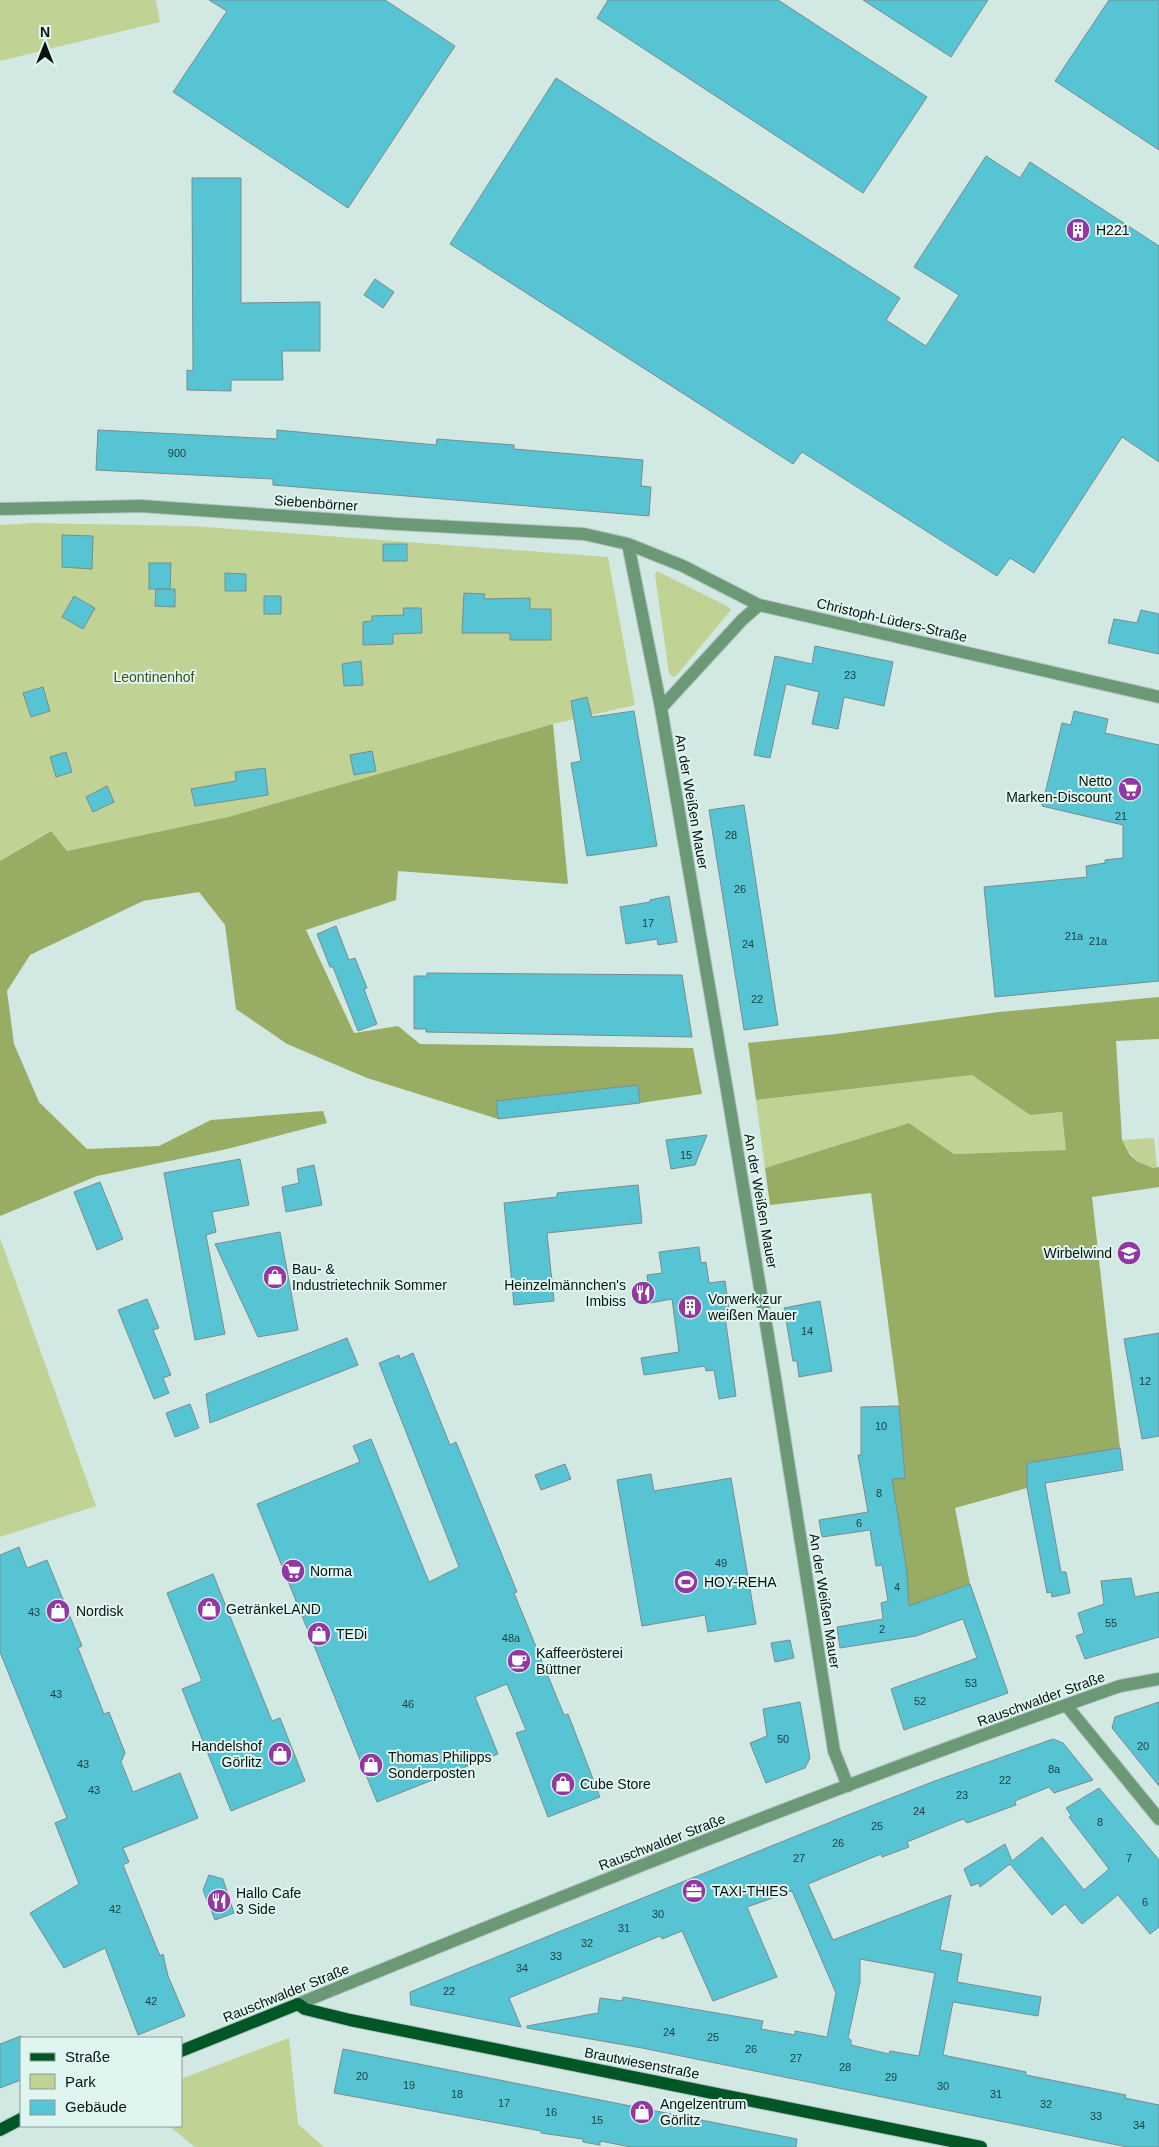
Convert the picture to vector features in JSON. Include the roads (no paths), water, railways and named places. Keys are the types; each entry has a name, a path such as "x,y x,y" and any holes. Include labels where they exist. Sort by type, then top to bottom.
{"main road":[{"name":"Rauschwalder Straße","path":"182,2051 298,2004"},
{"name":"Brautwiesenstraße","path":"298,2004 305,2009 350,2020 981,2147"},
{"path":"0,2130 20,2120"}],"street":[{"name":"Siebenbörner","path":"0,509 142,506 397,524 584,534 628,544"},
{"name":"Christoph-Lüders-Straße","path":"628,544 683,566 760,605 1159,697"},
{"name":"An der Weißen Mauer","path":"628,544 661,708 774,1372 834,1751 848,1786"},
{"path":"661,708 742,620 760,605"},
{"name":"Rauschwalder Straße","path":"298,2004 666,1855 848,1786 1120,1686 1159,1679"},
{"path":"1066,1705 1159,1819"}],"place":[{"name":"H221","path":"1078,230"},
{"name":"Netto Marken-Discount","path":"1130,789"},
{"name":"Wirbelwind","path":"1129,1253"},
{"name":"Bau- & Industrietechnik Sommer","path":"275,1277"},
{"name":"Heinzelmännchen's Imbiss","path":"643,1293"},
{"name":"Vorwerk zur weißen Mauer","path":"690,1307"},
{"name":"Norma","path":"293,1571"},
{"name":"HOY-REHA","path":"686,1582"},
{"name":"GetränkeLAND","path":"209,1609"},
{"name":"Nordisk","path":"58,1611"},
{"name":"TEDi","path":"319,1634"},
{"name":"Kaffeerösterei Büttner","path":"519,1661"},
{"name":"Handelshof Görlitz","path":"280,1754"},
{"name":"Thomas Philipps Sonderposten","path":"371,1765"},
{"name":"Cube Store","path":"563,1784"},
{"name":"TAXI-THIES","path":"694,1891"},
{"name":"Hallo Cafe 3 Side","path":"219,1901"},
{"name":"Angelzentrum Görlitz","path":"642,2112"}],"park label":[{"name":"Leontinenhof","path":"154,677"}]}
